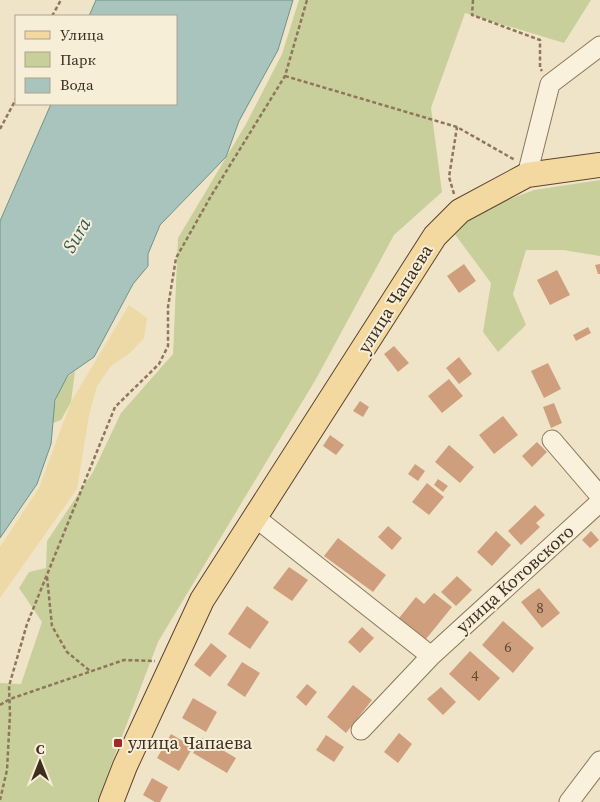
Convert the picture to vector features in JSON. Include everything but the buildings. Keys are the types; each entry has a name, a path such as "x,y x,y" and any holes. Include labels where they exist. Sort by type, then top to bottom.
{"main road":[{"name":"улица Чапаева","path":"111,802 124,766 202,600 435,236 460,211 528,171 600,165"}],"street":[{"path":"528,171 550,84 600,46"},
{"path":"552,440 600,496"},
{"name":"улица Котовского","path":"361,730 431,656 600,502"},
{"path":"256,518 431,656"},
{"path":"569,802 600,761"}],"path":[{"path":"53,15 61,0"},
{"path":"0,800 7,770 10,686 27,624 115,408 159,364 168,346 168,307 176,258 211,196 285,76 307,0"},
{"path":"473,0 472,15 540,40 540,68 550,84"},
{"path":"285,76 457,126 528,171"},
{"path":"0,129 15,101"},
{"path":"457,126 449,178 460,211"},
{"path":"47,575 52,626 67,652 91,671"},
{"path":"0,705 10,699 124,660 174,661"}],"green space":[{"path":"299,0 591,0 564,43 465,13 431,108 442,192 394,235 316,379 158,642 97,802 0,802 0,683 21,684 42,622 19,588 29,572 46,568 47,541 93,472 121,413 173,354 178,238 246,124 282,54"},
{"path":"600,180 600,256 563,250 526,250 513,294 526,325 498,352 483,332 491,283 451,229 470,214 534,190"},
{"path":"75,371 71,402 61,420 53,423 54,408 58,394 65,381"}],"sand":[{"path":"129,305 147,318 144,338 130,353 111,366 97,386 89,415 77,489 0,598 0,547 39,488 71,402"}],"water":[{"name":"Sura","path":"96,0 293,0 278,50 239,121 226,157 160,225 148,254 148,266 133,284 94,357 68,375 55,400 51,444 37,484 0,538 0,221 51,105 178,105 178,15 89,15"}],"place":[{"name":"улица Чапаева","path":"118,743"}]}
